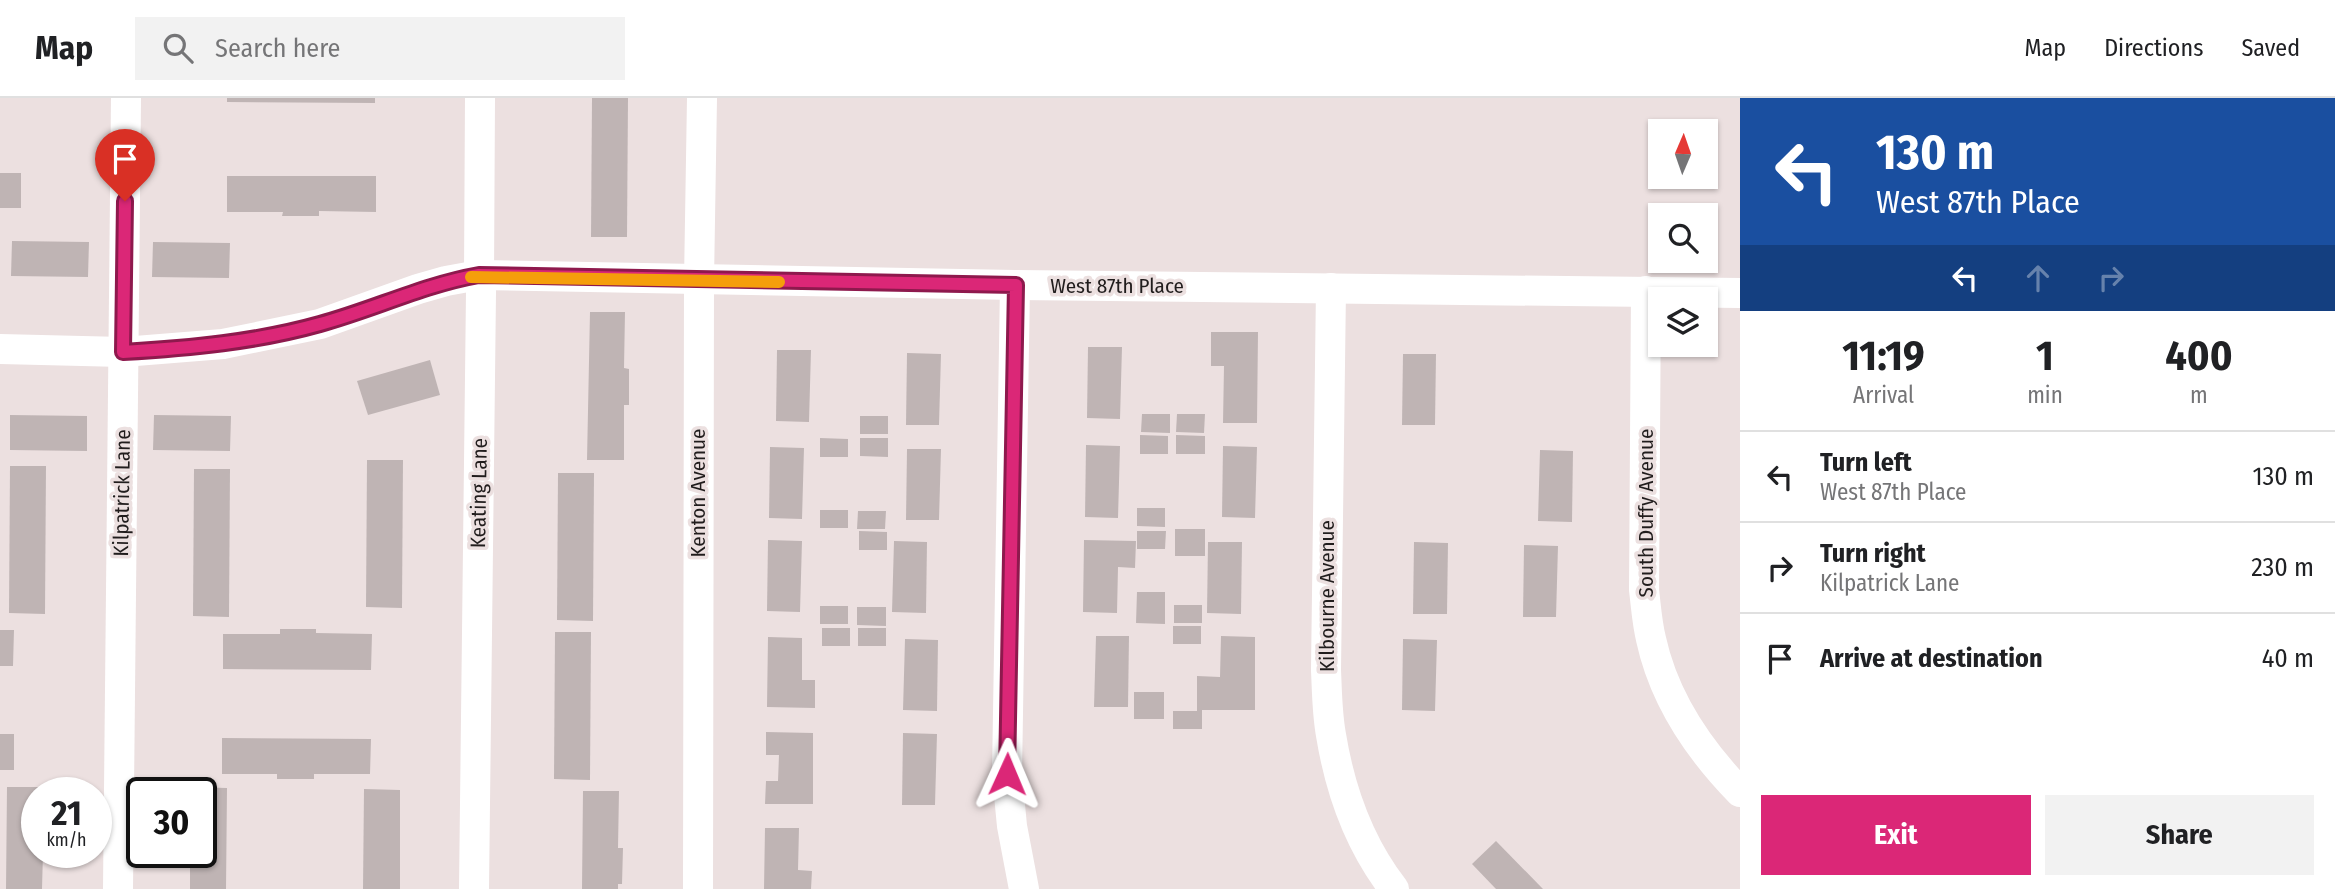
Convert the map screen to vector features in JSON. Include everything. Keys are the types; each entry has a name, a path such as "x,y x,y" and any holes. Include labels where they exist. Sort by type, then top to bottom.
{"street":[{"name":"Kilpatrick Lane","path":"118,889 126,98"},
{"name":"Keating Lane","path":"474,889 481,292 480,98"},
{"name":"Kenton Avenue","path":"698,889 702,98"},
{"name":"West 87th Place","path":"0,349 123,352 171,350 268,336 320,324 436,284 479,275 699,281 1740,293"},
{"path":"1016,285 1007,774 1012,826 1024,889"},
{"name":"Kilbourne Avenue","path":"1331,288 1326,670 1330,733 1343,788 1361,837 1394,889"},
{"name":"South Duffy Avenue","path":"1647,292 1644,590 1651,639 1665,686 1692,736 1740,792"}],"building":[{"path":"227,98 375,98 375,103 227,102"},
{"path":"592,98 628,98 627,237 591,237"},
{"path":"0,173 21,173 21,208 0,208"},
{"path":"227,176 376,176 376,212 319,211 319,216 282,216 283,212 227,212"},
{"path":"12,241 89,242 88,277 11,276"},
{"path":"153,242 230,243 229,278 152,277"},
{"path":"590,312 625,312 624,368 629,369 629,405 624,405 624,460 587,460"},
{"path":"1211,332 1258,332 1257,423 1223,423 1224,366 1211,366"},
{"path":"1088,347 1122,347 1120,419 1087,418"},
{"path":"777,350 811,350 809,422 776,421"},
{"path":"907,353 941,354 939,425 906,425"},
{"path":"1403,354 1436,354 1435,425 1402,425"},
{"path":"430,360 440,395 368,415 357,381"},
{"path":"1142,414 1170,414 1170,433 1141,432"},
{"path":"1177,414 1205,414 1204,433 1176,432"},
{"path":"10,415 87,416 87,451 10,450"},
{"path":"154,415 231,416 230,451 153,450"},
{"path":"860,416 888,416 888,434 860,434"},
{"path":"1140,435 1168,436 1168,454 1140,454"},
{"path":"1176,435 1205,436 1205,454 1176,454"},
{"path":"820,438 848,439 848,457 820,457"},
{"path":"860,438 888,438 888,457 860,456"},
{"path":"1086,445 1120,446 1118,518 1085,517"},
{"path":"1223,446 1257,447 1255,518 1222,517"},
{"path":"770,447 804,448 802,519 769,518"},
{"path":"907,449 941,449 939,520 906,520"},
{"path":"1540,450 1573,451 1572,522 1538,521"},
{"path":"367,460 403,460 402,608 366,607"},
{"path":"10,466 46,466 45,614 9,613"},
{"path":"194,469 230,469 229,617 193,616"},
{"path":"558,473 594,473 593,621 557,620"},
{"path":"1137,508 1165,508 1165,527 1137,526"},
{"path":"820,510 848,510 848,528 820,528"},
{"path":"858,511 886,511 885,529 857,529"},
{"path":"1175,529 1205,529 1205,556 1175,556"},
{"path":"859,531 887,532 887,550 859,550"},
{"path":"1137,531 1166,531 1165,549 1137,549"},
{"path":"768,540 802,541 800,612 767,611"},
{"path":"1084,540 1136,541 1135,568 1118,567 1117,613 1083,612"},
{"path":"894,541 927,542 926,613 892,612"},
{"path":"1208,542 1242,542 1241,614 1207,613"},
{"path":"1414,542 1448,543 1447,614 1413,614"},
{"path":"1524,545 1558,546 1556,617 1523,617"},
{"path":"1137,592 1165,592 1165,624 1136,623"},
{"path":"1174,605 1202,605 1202,623 1174,623"},
{"path":"820,606 848,606 848,624 820,624"},
{"path":"857,607 886,607 886,626 857,625"},
{"path":"1173,626 1201,626 1201,644 1173,644"},
{"path":"822,628 850,628 850,646 822,646"},
{"path":"858,628 886,628 886,646 858,646"},
{"path":"280,629 372,634 371,670 223,669 223,634 280,634"},
{"path":"0,630 14,630 13,666 0,666"},
{"path":"555,632 591,632 590,780 554,779"},
{"path":"1096,636 1129,636 1128,707 1094,707"},
{"path":"1221,636 1255,637 1255,710 1202,710 1202,729 1173,729 1173,711 1197,711 1197,676 1220,677"},
{"path":"768,637 802,638 802,680 815,680 815,708 767,707"},
{"path":"905,639 938,640 937,711 903,710"},
{"path":"1403,639 1437,640 1435,711 1402,710"},
{"path":"1134,692 1164,692 1164,719 1134,719"},
{"path":"766,732 813,733 813,804 765,804 766,781 778,781 779,755 766,755"},
{"path":"903,733 937,734 935,805 902,805"},
{"path":"0,734 14,734 14,770 0,770"},
{"path":"222,738 371,739 370,774 314,774 314,779 277,779 277,774 222,774"},
{"path":"7,787 21,787 21,868 43,868 42,889 6,889"},
{"path":"217,788 227,788 226,889 190,889 190,868 217,868"},
{"path":"364,789 400,790 400,889 363,889"},
{"path":"583,791 619,791 618,848 623,848 622,884 618,884 618,889 582,889"},
{"path":"765,828 799,828 798,870 812,871 811,889 764,889"},
{"path":"1496,841 1543,889 1496,889 1472,864"}],"slow traffic":[{"path":"471,277 479,275 779,282"}],"route":[{"path":"125,201 123,352 171,350 268,336 320,324 418,289 479,275 1016,285 1007,774"}]}
